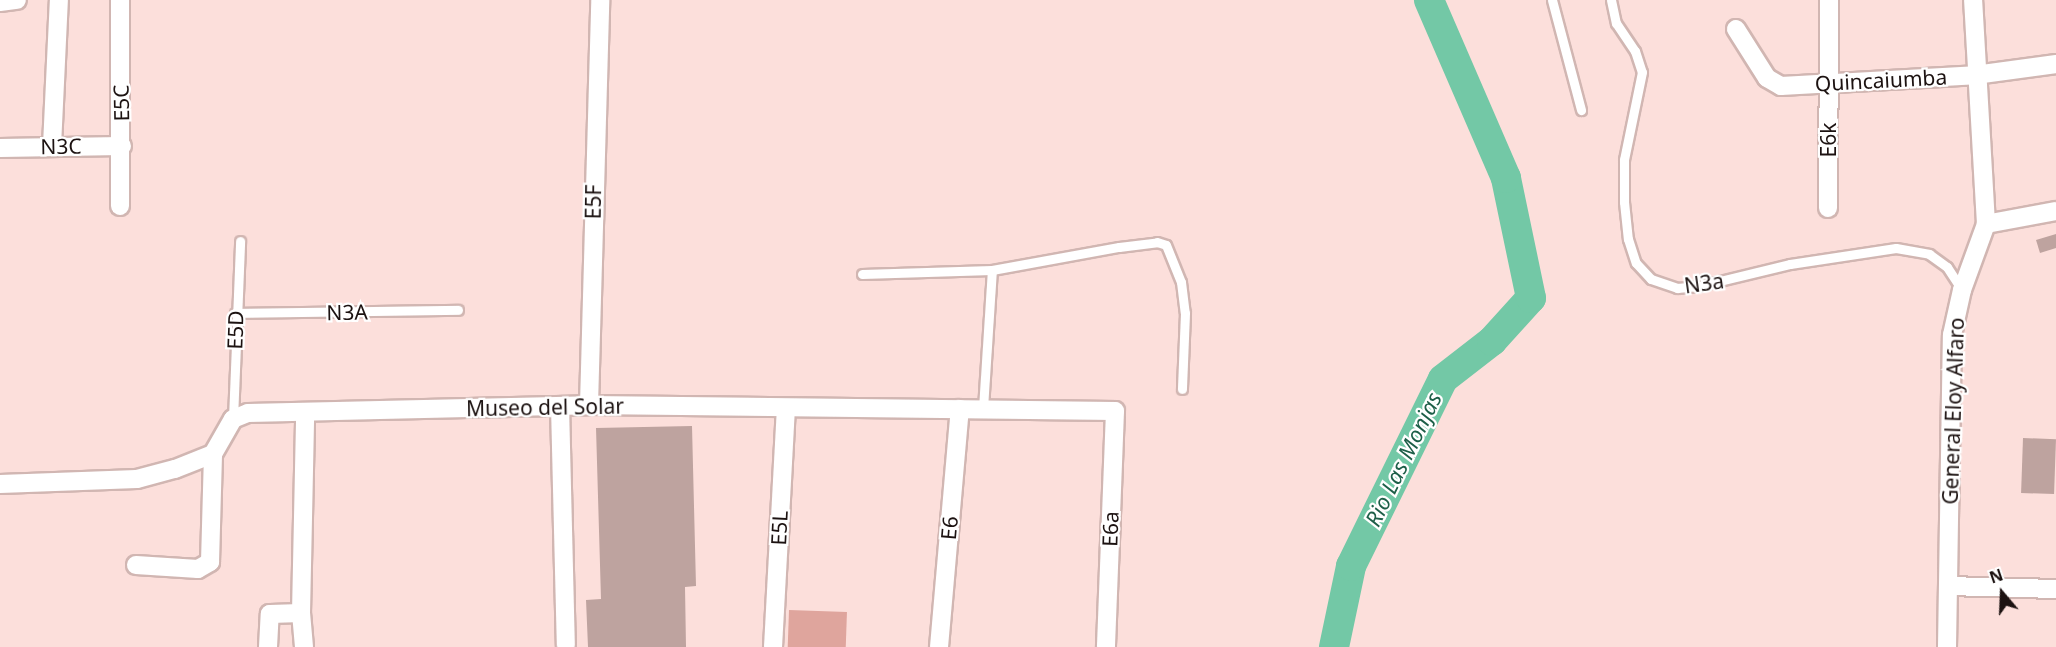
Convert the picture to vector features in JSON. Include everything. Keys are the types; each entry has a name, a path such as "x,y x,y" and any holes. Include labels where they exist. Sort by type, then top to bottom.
{"street":[{"path":"0,2 17,0"},
{"path":"52,146 59,0"},
{"name":"E5C","path":"120,0 122,146 120,206"},
{"name":"E5F","path":"589,405 600,0"},
{"name":"E6k","path":"1828,208 1829,0"},
{"name":"General Eloy Alfaro","path":"1947,647 1952,335 1962,290 1986,224 1975,75 1973,0"},
{"name":"Quincaiumba","path":"1736,28 1773,83 1781,86 1828,81 1975,75 2056,64"},
{"name":"N3C","path":"0,148 122,146"},
{"path":"1986,224 2056,211"},
{"name":"Museo del Solar","path":"233,418 248,413 305,414 589,405 1115,411"},
{"path":"560,406 566,645"},
{"name":"E5L","path":"773,647 786,409"},
{"name":"E6","path":"939,647 960,409"},
{"name":"E6a","path":"1106,647 1115,411"},
{"path":"304,647 300,613 305,414"},
{"path":"136,565 198,569 210,562 213,454 233,418"},
{"path":"0,484 137,479 213,454"},
{"path":"1948,586 2056,589"},
{"path":"268,647 270,614 300,613"}],"lane":[{"path":"1552,0 1581,110"},
{"name":"N3a","path":"1611,0 1616,22 1635,51 1642,72 1624,160 1624,202 1628,239 1636,263 1651,279 1677,288 1699,286 1790,264 1896,248 1929,254 1947,267 1962,290"},
{"name":"E5D","path":"233,418 235,313 240,241"},
{"path":"861,274 992,270 1119,246 1157,242 1166,245 1181,282 1185,313 1182,389"},
{"path":"983,408 992,270"},
{"name":"N3A","path":"235,313 458,309"}],"shaded area":[{"path":"789,610 847,612 846,647 788,647"}],"building":[{"path":"2056,234 2056,248 2040,253 2036,240"},
{"path":"692,426 696,586 685,587 686,647 588,647 586,600 601,599 596,428"},
{"path":"2023,438 2056,439 2054,494 2021,493"}],"waterway":[{"name":"Rio Las Monjas","path":"1334,647 1351,566 1443,379 1492,341 1531,298 1506,178 1429,0"}]}
